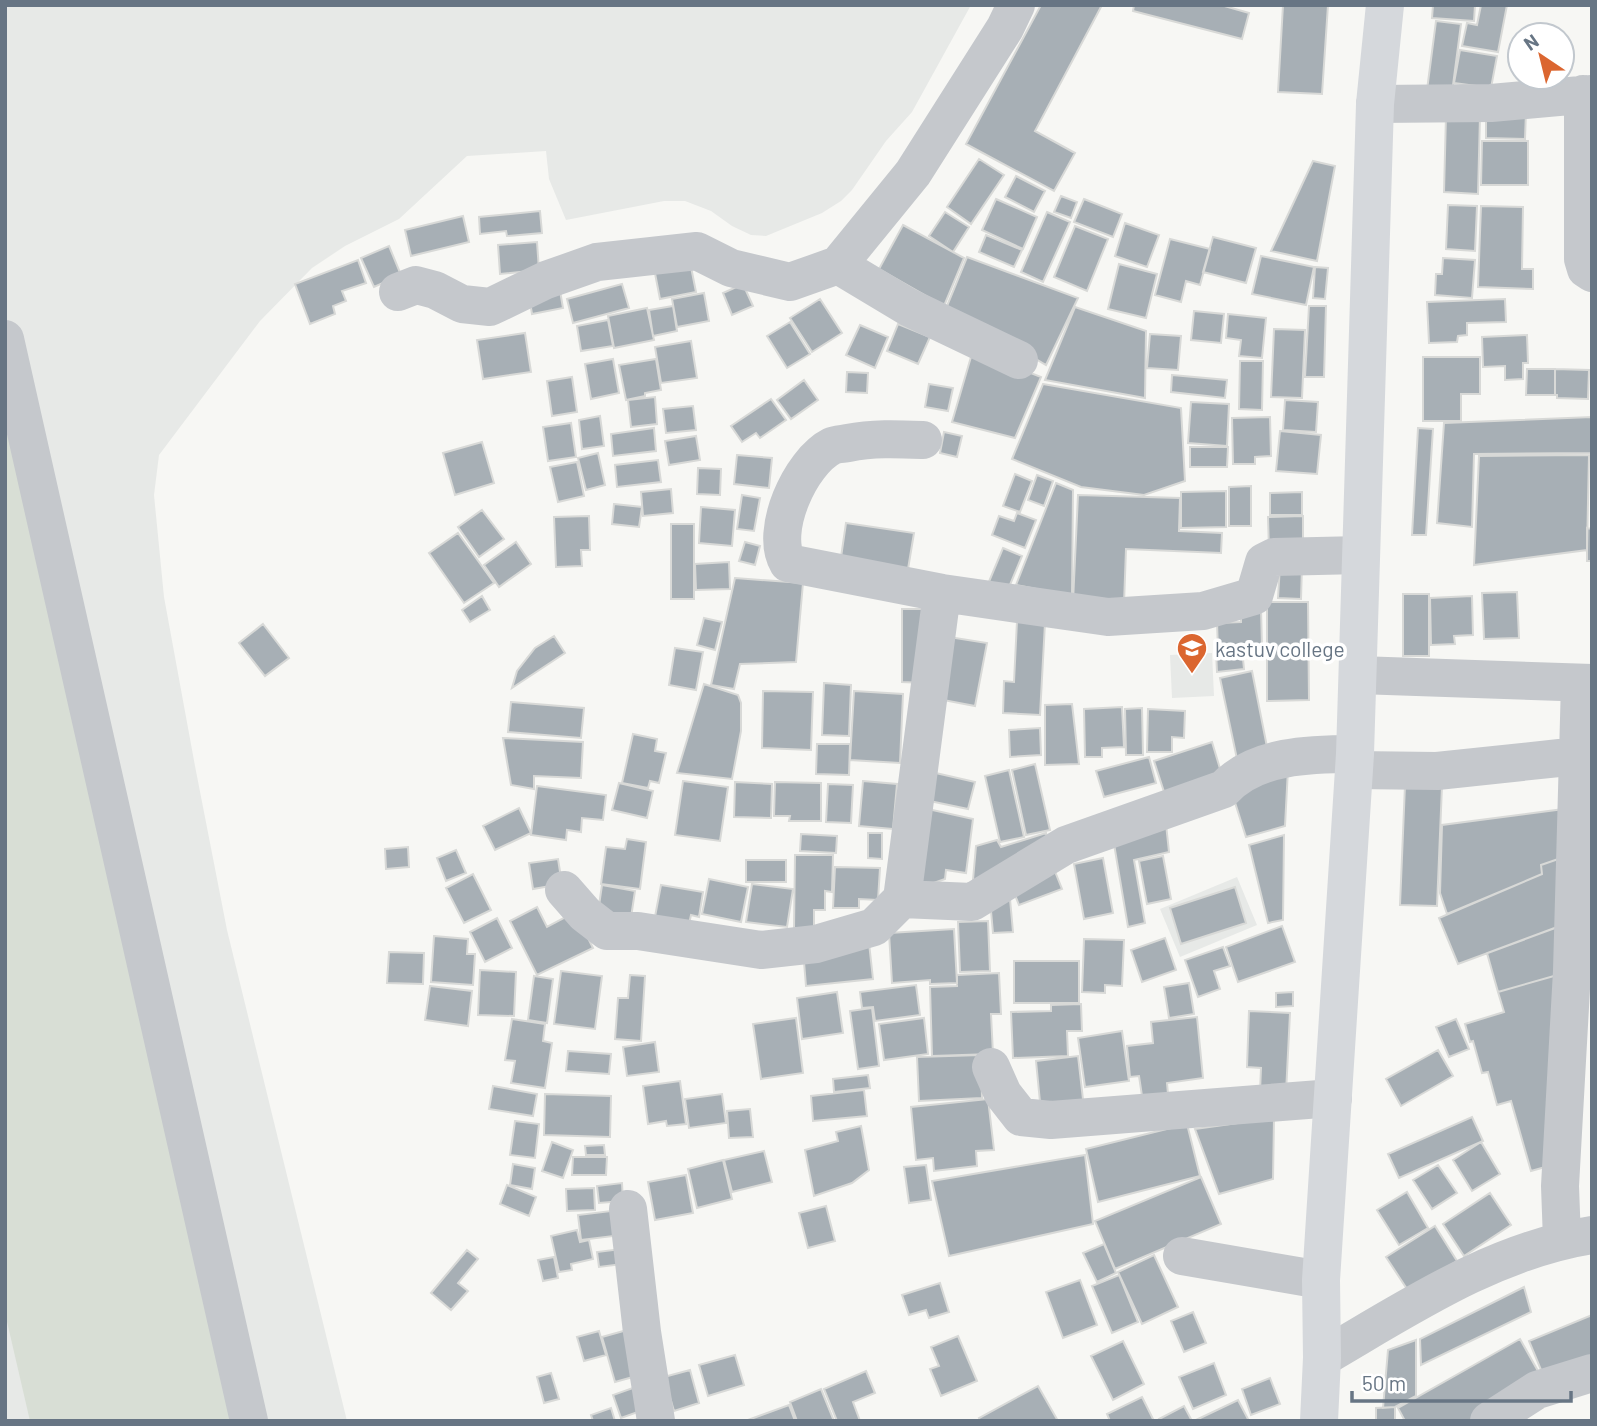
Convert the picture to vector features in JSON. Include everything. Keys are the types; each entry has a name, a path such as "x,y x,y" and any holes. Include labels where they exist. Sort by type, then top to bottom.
{"main road":[{"path":"1320,1421 1321,1280 1354,762 1375,104 1385,5"}],"street":[{"path":"398,292 416,285 435,290 462,304 490,307 546,281 597,262 697,251 731,268 790,282 838,265 913,173 1005,28 1016,5"},
{"path":"1375,104 1491,103 1587,94 1583,259 1586,269 1592,273"},
{"path":"838,265 908,307 1019,360"},
{"path":"5,339 249,1421"},
{"path":"923,440 873,438 832,446 808,467 784,514 781,552 788,563 942,593 1108,617 1203,611 1254,596 1265,562 1274,557 1361,555"},
{"path":"564,890 585,914 607,931 638,931 761,950 816,944 874,927 902,899 942,593"},
{"path":"1322,1358 1430,1295 1499,1260 1577,1238 1560,1186 1582,970 1578,756 1586,683 1358,675"},
{"path":"902,899 972,902 1066,845 1224,789 1237,775 1268,763 1320,754 1354,762 1437,771 1578,756"},
{"path":"991,1067 1003,1094 1021,1117 1051,1120 1333,1098"},
{"path":"628,1209 642,1332 656,1421"},
{"path":"1182,1256 1321,1280"},
{"path":"1489,1421 1537,1390 1592,1373"}],"shaded area":[{"path":"5,5 971,5 912,112 886,141 852,190 822,213 766,236 751,235 711,211 685,201 664,201 566,220 549,179 546,151 467,156 399,219 345,246 312,268 260,321 159,455 154,495 164,597 195,766 227,930 347,1421 5,1421"},
{"path":"5,394 242,1421 30,1421 5,1313"},
{"name":"kastuv college","path":"1212,653 1214,696 1172,698 1170,655"},
{"path":"1237,877 1257,925 1180,957 1160,909"}],"building":[{"path":"1041,5 1102,5 1035,131 1075,153 1054,191 966,144"},
{"path":"1134,5 1221,5 1249,13 1242,39 1133,11"},
{"path":"1283,5 1328,5 1322,94 1278,92"},
{"path":"1433,5 1475,5 1474,21 1432,18"},
{"path":"1481,5 1507,5 1498,52 1462,46 1467,23 1477,25"},
{"path":"1436,21 1461,24 1452,93 1427,90"},
{"path":"1460,50 1497,56 1491,88 1454,83"},
{"path":"1486,110 1526,111 1525,139 1486,138"},
{"path":"1446,115 1480,116 1478,194 1444,192"},
{"path":"1482,141 1528,141 1528,185 1481,185"},
{"path":"979,159 1004,175 971,224 947,207"},
{"path":"1313,161 1335,166 1317,261 1271,251"},
{"path":"1016,176 1045,191 1034,212 1005,197"},
{"path":"1061,196 1077,202 1071,218 1054,212"},
{"path":"996,199 1037,217 1023,249 982,230"},
{"path":"1084,199 1122,214 1113,237 1074,222"},
{"path":"1448,205 1477,206 1475,251 1446,249"},
{"path":"1481,206 1523,207 1522,269 1533,269 1533,289 1478,287"},
{"path":"540,211 542,233 507,236 506,231 480,234 479,217"},
{"path":"945,212 969,227 953,252 929,236"},
{"path":"1047,212 1070,222 1043,282 1021,272"},
{"path":"463,216 469,242 411,256 405,230"},
{"path":"1125,223 1159,235 1147,267 1115,256"},
{"path":"903,225 964,258 944,306 879,269"},
{"path":"1075,226 1108,239 1087,291 1054,277"},
{"path":"986,235 1022,250 1014,267 979,252"},
{"path":"1213,237 1256,248 1246,283 1203,272"},
{"path":"1170,239 1210,249 1200,285 1186,281 1181,302 1155,295"},
{"path":"537,242 539,270 500,274 498,245"},
{"path":"389,246 401,275 374,287 361,258"},
{"path":"1261,256 1314,267 1306,305 1252,294"},
{"path":"689,257 696,292 660,299 653,263"},
{"path":"967,257 1078,298 1046,365 947,306"},
{"path":"1443,258 1475,260 1472,298 1435,295 1436,274 1442,274"},
{"path":"358,260 366,283 342,291 346,301 333,306 335,314 310,324 295,284"},
{"path":"1119,264 1157,274 1146,318 1108,309"},
{"path":"1315,267 1328,268 1325,299 1313,298"},
{"path":"622,284 629,308 573,323 567,299"},
{"path":"743,284 753,306 732,315 723,293"},
{"path":"559,285 563,308 532,314 528,290"},
{"path":"704,293 709,321 677,327 672,299"},
{"path":"820,299 842,333 812,352 790,318"},
{"path":"1505,299 1506,322 1467,323 1467,335 1458,336 1457,342 1429,343 1427,302"},
{"path":"673,306 677,331 653,336 649,310"},
{"path":"1309,306 1326,306 1324,377 1305,377"},
{"path":"1075,307 1146,331 1145,398 1045,380"},
{"path":"647,308 654,340 614,348 608,316"},
{"path":"1194,311 1224,314 1221,343 1191,340"},
{"path":"1228,314 1266,318 1262,358 1239,356 1241,340 1226,338"},
{"path":"608,320 613,346 581,351 577,326"},
{"path":"790,322 810,354 787,368 767,336"},
{"path":"898,324 930,337 918,364 887,351"},
{"path":"860,325 888,337 875,368 846,355"},
{"path":"1274,329 1305,330 1302,398 1271,397"},
{"path":"525,333 531,372 483,379 477,340"},
{"path":"1150,334 1181,336 1178,370 1147,368"},
{"path":"1527,335 1528,363 1523,363 1523,379 1505,380 1505,366 1483,367 1482,337"},
{"path":"691,341 697,378 661,383 655,347"},
{"path":"973,350 1041,377 1015,438 952,422"},
{"path":"1423,357 1480,357 1480,394 1461,394 1461,421 1423,421"},
{"path":"613,359 619,393 591,399 585,364"},
{"path":"656,359 661,390 626,400 619,365"},
{"path":"1240,361 1263,361 1262,410 1239,409"},
{"path":"1527,369 1555,369 1555,395 1526,395"},
{"path":"1555,369 1589,370 1588,399 1557,398"},
{"path":"847,372 868,373 867,393 846,392"},
{"path":"1172,375 1227,380 1225,398 1171,392"},
{"path":"572,377 577,412 552,416 547,381"},
{"path":"804,380 818,400 791,419 777,400"},
{"path":"929,384 953,388 948,411 925,407"},
{"path":"1043,384 1181,408 1185,481 1144,495 1081,487 1012,459"},
{"path":"655,397 657,424 631,427 628,400"},
{"path":"771,399 786,420 760,438 756,433 742,442 731,426"},
{"path":"1285,400 1318,402 1316,432 1283,430"},
{"path":"1191,402 1229,404 1227,446 1188,443"},
{"path":"693,406 696,430 666,433 663,409"},
{"path":"600,416 604,446 582,449 579,420"},
{"path":"1270,417 1271,456 1255,457 1255,464 1233,464 1232,418"},
{"path":"1592,417 1592,453 1474,454 1472,527 1437,523 1444,423"},
{"path":"571,423 576,457 548,461 543,427"},
{"path":"654,428 656,451 613,456 611,434"},
{"path":"1418,428 1433,429 1426,535 1412,535"},
{"path":"1280,431 1321,435 1317,474 1276,471"},
{"path":"944,432 962,436 957,457 940,453"},
{"path":"696,436 700,460 669,465 665,441"},
{"path":"482,442 494,483 455,495 443,453"},
{"path":"1190,447 1228,447 1227,467 1190,467"},
{"path":"598,453 605,485 586,490 578,458"},
{"path":"737,455 772,458 769,488 734,484"},
{"path":"1589,455 1587,550 1474,565 1479,456"},
{"path":"658,460 661,482 617,487 615,465"},
{"path":"577,462 584,496 558,502 550,467"},
{"path":"698,468 721,469 720,495 697,494"},
{"path":"1015,474 1032,481 1020,512 1003,506"},
{"path":"1037,475 1053,481 1044,506 1028,500"},
{"path":"1056,483 1073,490 1072,596 1016,585"},
{"path":"1251,486 1251,526 1229,526 1229,487"},
{"path":"671,489 673,513 643,516 641,492"},
{"path":"1226,491 1226,527 1181,528 1181,492"},
{"path":"1302,492 1302,515 1270,515 1270,493"},
{"path":"742,495 760,498 754,531 737,529"},
{"path":"1078,495 1180,498 1179,531 1222,533 1221,553 1126,549 1124,604 1073,602"},
{"path":"614,504 642,507 639,527 612,524"},
{"path":"701,507 735,510 732,546 699,543"},
{"path":"482,510 504,539 479,557 458,527"},
{"path":"1017,513 1036,520 1025,548 992,535 999,516 1014,521"},
{"path":"589,516 590,550 581,550 582,566 556,567 554,517"},
{"path":"1303,516 1303,542 1269,550 1268,517"},
{"path":"846,523 914,533 906,581 839,571"},
{"path":"671,524 694,524 694,599 671,599"},
{"path":"1587,528 1592,529 1592,561 1587,561"},
{"path":"458,533 494,583 464,603 429,553"},
{"path":"516,542 531,564 499,587 484,565"},
{"path":"745,542 760,546 755,565 739,561"},
{"path":"1003,548 1022,556 1007,592 988,584"},
{"path":"729,562 730,589 696,590 695,564"},
{"path":"1280,565 1302,566 1301,599 1278,598"},
{"path":"735,578 803,583 796,662 740,664 734,689 711,685"},
{"path":"1517,592 1519,638 1484,639 1482,593"},
{"path":"1403,594 1429,594 1429,656 1403,656"},
{"path":"482,596 490,610 470,622 462,610"},
{"path":"1472,596 1473,635 1454,636 1455,644 1431,645 1430,598"},
{"path":"1267,602 1308,602 1309,700 1267,701"},
{"path":"1261,608 1262,647 1218,649 1217,623 1241,622 1241,609"},
{"path":"902,609 932,609 924,683 902,682"},
{"path":"704,618 722,622 715,650 697,645"},
{"path":"1017,621 1045,623 1040,715 1003,713 1004,681 1014,682"},
{"path":"263,624 289,658 265,676 239,643"},
{"path":"554,636 565,653 512,688 517,671 535,648"},
{"path":"949,637 987,643 975,706 938,699"},
{"path":"675,648 703,652 696,690 669,685"},
{"path":"1242,649 1244,669 1217,672 1216,651"},
{"path":"1252,671 1268,752 1237,759 1220,678"},
{"path":"824,683 851,685 849,736 822,735"},
{"path":"704,684 738,695 741,703 741,731 732,779 677,773"},
{"path":"763,691 813,692 811,750 762,748"},
{"path":"854,691 903,694 900,763 850,760"},
{"path":"511,702 584,708 581,738 508,732"},
{"path":"1072,704 1079,764 1045,765 1045,705"},
{"path":"1122,707 1124,747 1102,748 1102,757 1085,757 1084,709"},
{"path":"1142,708 1143,755 1126,755 1125,709"},
{"path":"1148,709 1185,711 1184,738 1172,737 1172,752 1147,752"},
{"path":"1040,728 1041,755 1010,757 1009,730"},
{"path":"633,734 657,739 655,751 666,753 659,783 650,781 648,788 622,783"},
{"path":"503,738 583,742 581,778 534,776 534,789 511,785"},
{"path":"1212,742 1221,772 1167,801 1154,761"},
{"path":"817,744 850,744 849,775 816,774"},
{"path":"1149,757 1156,783 1104,797 1096,771"},
{"path":"1035,764 1050,830 1026,835 1012,770"},
{"path":"1288,769 1285,826 1246,837 1232,793"},
{"path":"1009,770 1024,837 1000,842 985,776"},
{"path":"927,771 975,782 968,809 920,799"},
{"path":"683,781 728,787 720,841 675,835"},
{"path":"863,781 897,784 893,829 859,826"},
{"path":"735,782 772,784 771,818 734,817"},
{"path":"775,782 821,783 821,821 789,821 790,816 774,816"},
{"path":"619,783 653,791 647,818 612,810"},
{"path":"828,784 853,785 851,823 826,822"},
{"path":"1405,785 1442,786 1437,906 1400,905"},
{"path":"537,786 606,795 603,820 582,818 581,832 567,830 566,840 531,835"},
{"path":"919,807 973,819 966,873 946,870 945,879 928,885 907,883"},
{"path":"519,808 531,833 495,850 483,826"},
{"path":"1564,809 1567,856 1541,865 1542,874 1447,914 1440,893 1442,825"},
{"path":"1166,824 1169,852 1134,860 1145,923 1128,927 1113,838"},
{"path":"868,833 882,833 882,859 868,858"},
{"path":"1046,833 1051,851 972,891 976,846 997,840 1001,847"},
{"path":"801,834 837,836 836,853 800,851"},
{"path":"1284,835 1283,920 1268,923 1249,845"},
{"path":"627,839 646,842 640,889 601,884 606,847 625,849"},
{"path":"408,847 409,867 386,869 385,849"},
{"path":"456,850 466,873 446,881 437,858"},
{"path":"795,855 833,855 832,892 825,891 825,910 814,910 814,928 794,928"},
{"path":"1163,856 1171,899 1147,904 1139,861"},
{"path":"1567,856 1566,924 1458,964 1439,918 1542,874 1541,865"},
{"path":"1103,858 1113,913 1084,919 1074,864"},
{"path":"558,859 562,884 533,889 529,863"},
{"path":"746,860 786,860 786,882 746,882"},
{"path":"835,867 880,868 878,900 859,899 859,908 833,908"},
{"path":"1054,869 1062,889 1019,905 1011,885"},
{"path":"473,874 491,910 464,923 446,888"},
{"path":"709,879 748,887 741,922 702,914"},
{"path":"752,884 793,889 787,927 746,922"},
{"path":"602,885 635,891 630,924 597,919"},
{"path":"661,885 703,892 699,917 691,915 689,924 654,922"},
{"path":"1235,887 1246,923 1181,944 1170,908"},
{"path":"1010,899 1013,932 993,933 990,900"},
{"path":"537,907 547,927 575,912 593,948 537,975 510,921"},
{"path":"497,918 512,948 485,962 470,932"},
{"path":"988,921 990,971 960,972 958,922"},
{"path":"1282,926 1295,962 1238,982 1226,947"},
{"path":"1560,926 1561,974 1498,992 1487,953"},
{"path":"954,929 957,983 930,984 930,980 892,983 889,933"},
{"path":"434,936 468,939 467,954 475,954 473,985 431,982"},
{"path":"1165,938 1176,970 1142,982 1131,950"},
{"path":"1084,939 1124,940 1122,986 1105,985 1105,993 1082,992"},
{"path":"869,943 873,979 806,986 803,950"},
{"path":"1223,947 1230,966 1214,971 1220,989 1198,997 1185,960"},
{"path":"389,952 424,953 423,984 387,983"},
{"path":"1014,961 1079,961 1079,1003 1014,1003"},
{"path":"480,970 516,972 514,1016 478,1015"},
{"path":"561,971 602,976 595,1029 554,1024"},
{"path":"999,973 1001,1014 991,1014 993,1054 932,1056 930,987 957,986 957,975"},
{"path":"1561,974 1556,1164 1531,1171 1511,1101 1497,1105 1488,1072 1482,1073 1465,1024 1504,1012 1498,992"},
{"path":"630,975 645,976 641,1041 615,1039 618,998 628,998"},
{"path":"534,976 553,979 547,1023 528,1020"},
{"path":"1189,983 1194,1014 1169,1018 1164,987"},
{"path":"916,985 920,1015 875,1021 873,1007 862,1008 860,992"},
{"path":"430,986 472,991 468,1026 425,1020"},
{"path":"837,992 843,1033 802,1039 797,998"},
{"path":"1293,992 1293,1006 1276,1007 1276,993"},
{"path":"1081,1004 1082,1031 1067,1031 1068,1056 1013,1058 1011,1012 1051,1011 1051,1005"},
{"path":"872,1008 879,1066 858,1069 850,1011"},
{"path":"1249,1011 1290,1013 1286,1093 1260,1092 1261,1068 1247,1067"},
{"path":"1197,1017 1203,1078 1167,1083 1168,1094 1142,1096 1139,1076 1130,1077 1127,1046 1153,1043 1151,1022"},
{"path":"796,1018 803,1073 761,1079 753,1024"},
{"path":"924,1018 928,1054 884,1060 879,1024"},
{"path":"512,1019 545,1024 543,1041 552,1043 545,1088 511,1083 515,1061 505,1060"},
{"path":"1456,1019 1469,1049 1449,1057 1436,1027"},
{"path":"1122,1031 1129,1081 1085,1087 1078,1038"},
{"path":"655,1042 659,1072 627,1076 623,1047"},
{"path":"1438,1050 1453,1076 1401,1106 1386,1079"},
{"path":"568,1051 611,1054 609,1074 566,1071"},
{"path":"981,1055 982,1098 919,1101 917,1057"},
{"path":"1078,1056 1084,1108 1041,1112 1036,1061"},
{"path":"868,1075 870,1088 834,1092 833,1079"},
{"path":"680,1081 686,1124 667,1126 666,1121 648,1124 643,1086"},
{"path":"493,1086 537,1094 533,1116 489,1109"},
{"path":"864,1090 867,1116 813,1121 811,1096"},
{"path":"545,1094 611,1096 610,1137 544,1135"},
{"path":"722,1094 726,1123 689,1128 685,1099"},
{"path":"988,1099 994,1150 976,1151 977,1166 934,1171 933,1158 916,1160 911,1107"},
{"path":"750,1109 753,1137 729,1138 727,1111"},
{"path":"1472,1117 1483,1141 1399,1178 1388,1154"},
{"path":"1274,1118 1273,1179 1219,1194 1195,1129"},
{"path":"515,1121 539,1124 535,1158 510,1155"},
{"path":"1187,1124 1200,1176 1098,1202 1086,1149"},
{"path":"861,1126 869,1170 852,1183 814,1196 805,1150 838,1141 836,1132"},
{"path":"552,1142 573,1150 563,1178 542,1171"},
{"path":"1481,1142 1500,1174 1472,1191 1453,1160"},
{"path":"604,1145 605,1155 586,1155 585,1146"},
{"path":"764,1151 772,1182 732,1192 724,1160"},
{"path":"1085,1155 1093,1224 949,1256 932,1181"},
{"path":"573,1157 607,1157 606,1175 572,1175"},
{"path":"723,1160 732,1199 697,1208 688,1169"},
{"path":"513,1164 535,1168 532,1189 510,1185"},
{"path":"926,1165 931,1200 909,1203 904,1167"},
{"path":"1438,1165 1457,1193 1432,1209 1413,1180"},
{"path":"686,1175 693,1213 655,1220 648,1182"},
{"path":"1201,1177 1221,1224 1115,1269 1095,1221"},
{"path":"622,1183 623,1201 599,1203 597,1186"},
{"path":"507,1185 536,1197 529,1216 500,1204"},
{"path":"594,1188 595,1210 567,1211 566,1189"},
{"path":"1407,1192 1428,1228 1399,1245 1377,1210"},
{"path":"1490,1193 1511,1225 1464,1256 1443,1224"},
{"path":"826,1206 835,1241 808,1248 799,1213"},
{"path":"619,1210 622,1235 581,1240 578,1215"},
{"path":"1435,1226 1457,1261 1409,1292 1386,1257"},
{"path":"577,1230 580,1242 589,1240 593,1259 571,1264 572,1270 559,1272 551,1236"},
{"path":"1104,1244 1116,1273 1097,1282 1083,1253"},
{"path":"621,1249 623,1264 599,1267 597,1252"},
{"path":"467,1250 478,1259 458,1283 468,1291 451,1310 431,1293"},
{"path":"1154,1255 1178,1307 1142,1324 1118,1272"},
{"path":"554,1257 558,1278 543,1281 538,1260"},
{"path":"1119,1275 1138,1322 1112,1333 1092,1286"},
{"path":"1080,1280 1097,1325 1063,1338 1046,1292"},
{"path":"940,1283 949,1312 929,1318 926,1310 909,1315 902,1295"},
{"path":"1524,1287 1531,1312 1421,1365 1420,1339"},
{"path":"1193,1312 1206,1343 1184,1352 1171,1321"},
{"path":"1592,1315 1592,1362 1546,1382 1529,1341"},
{"path":"627,1330 640,1375 615,1382 602,1337"},
{"path":"599,1331 606,1355 584,1361 577,1337"},
{"path":"958,1336 977,1381 941,1396 930,1369 939,1366 931,1347"},
{"path":"1520,1339 1543,1380 1472,1421 1405,1421 1398,1408"},
{"path":"1416,1340 1416,1396 1395,1407 1383,1408 1388,1350"},
{"path":"1123,1341 1144,1384 1113,1400 1091,1356"},
{"path":"735,1355 744,1385 708,1396 699,1365"},
{"path":"1214,1363 1226,1395 1193,1409 1179,1377"},
{"path":"690,1370 699,1403 674,1411 664,1377"},
{"path":"866,1371 875,1393 853,1402 860,1421 837,1421 824,1389"},
{"path":"551,1373 559,1399 544,1403 537,1377"},
{"path":"1270,1378 1280,1404 1251,1415 1242,1389"},
{"path":"644,1384 652,1407 621,1418 613,1395"},
{"path":"1038,1386 1058,1421 981,1421 979,1418"},
{"path":"821,1389 834,1421 797,1421 790,1402"},
{"path":"1142,1397 1154,1421 1110,1421 1107,1414"},
{"path":"1238,1400 1249,1421 1196,1421 1196,1420"},
{"path":"789,1405 795,1421 748,1420"},
{"path":"1184,1406 1192,1421 1160,1421 1159,1419"},
{"path":"1395,1407 1395,1421 1376,1421 1376,1408"},
{"path":"611,1408 615,1421 593,1421 591,1415"}],"place":[{"name":"kastuv college","path":"1192,675"}]}
